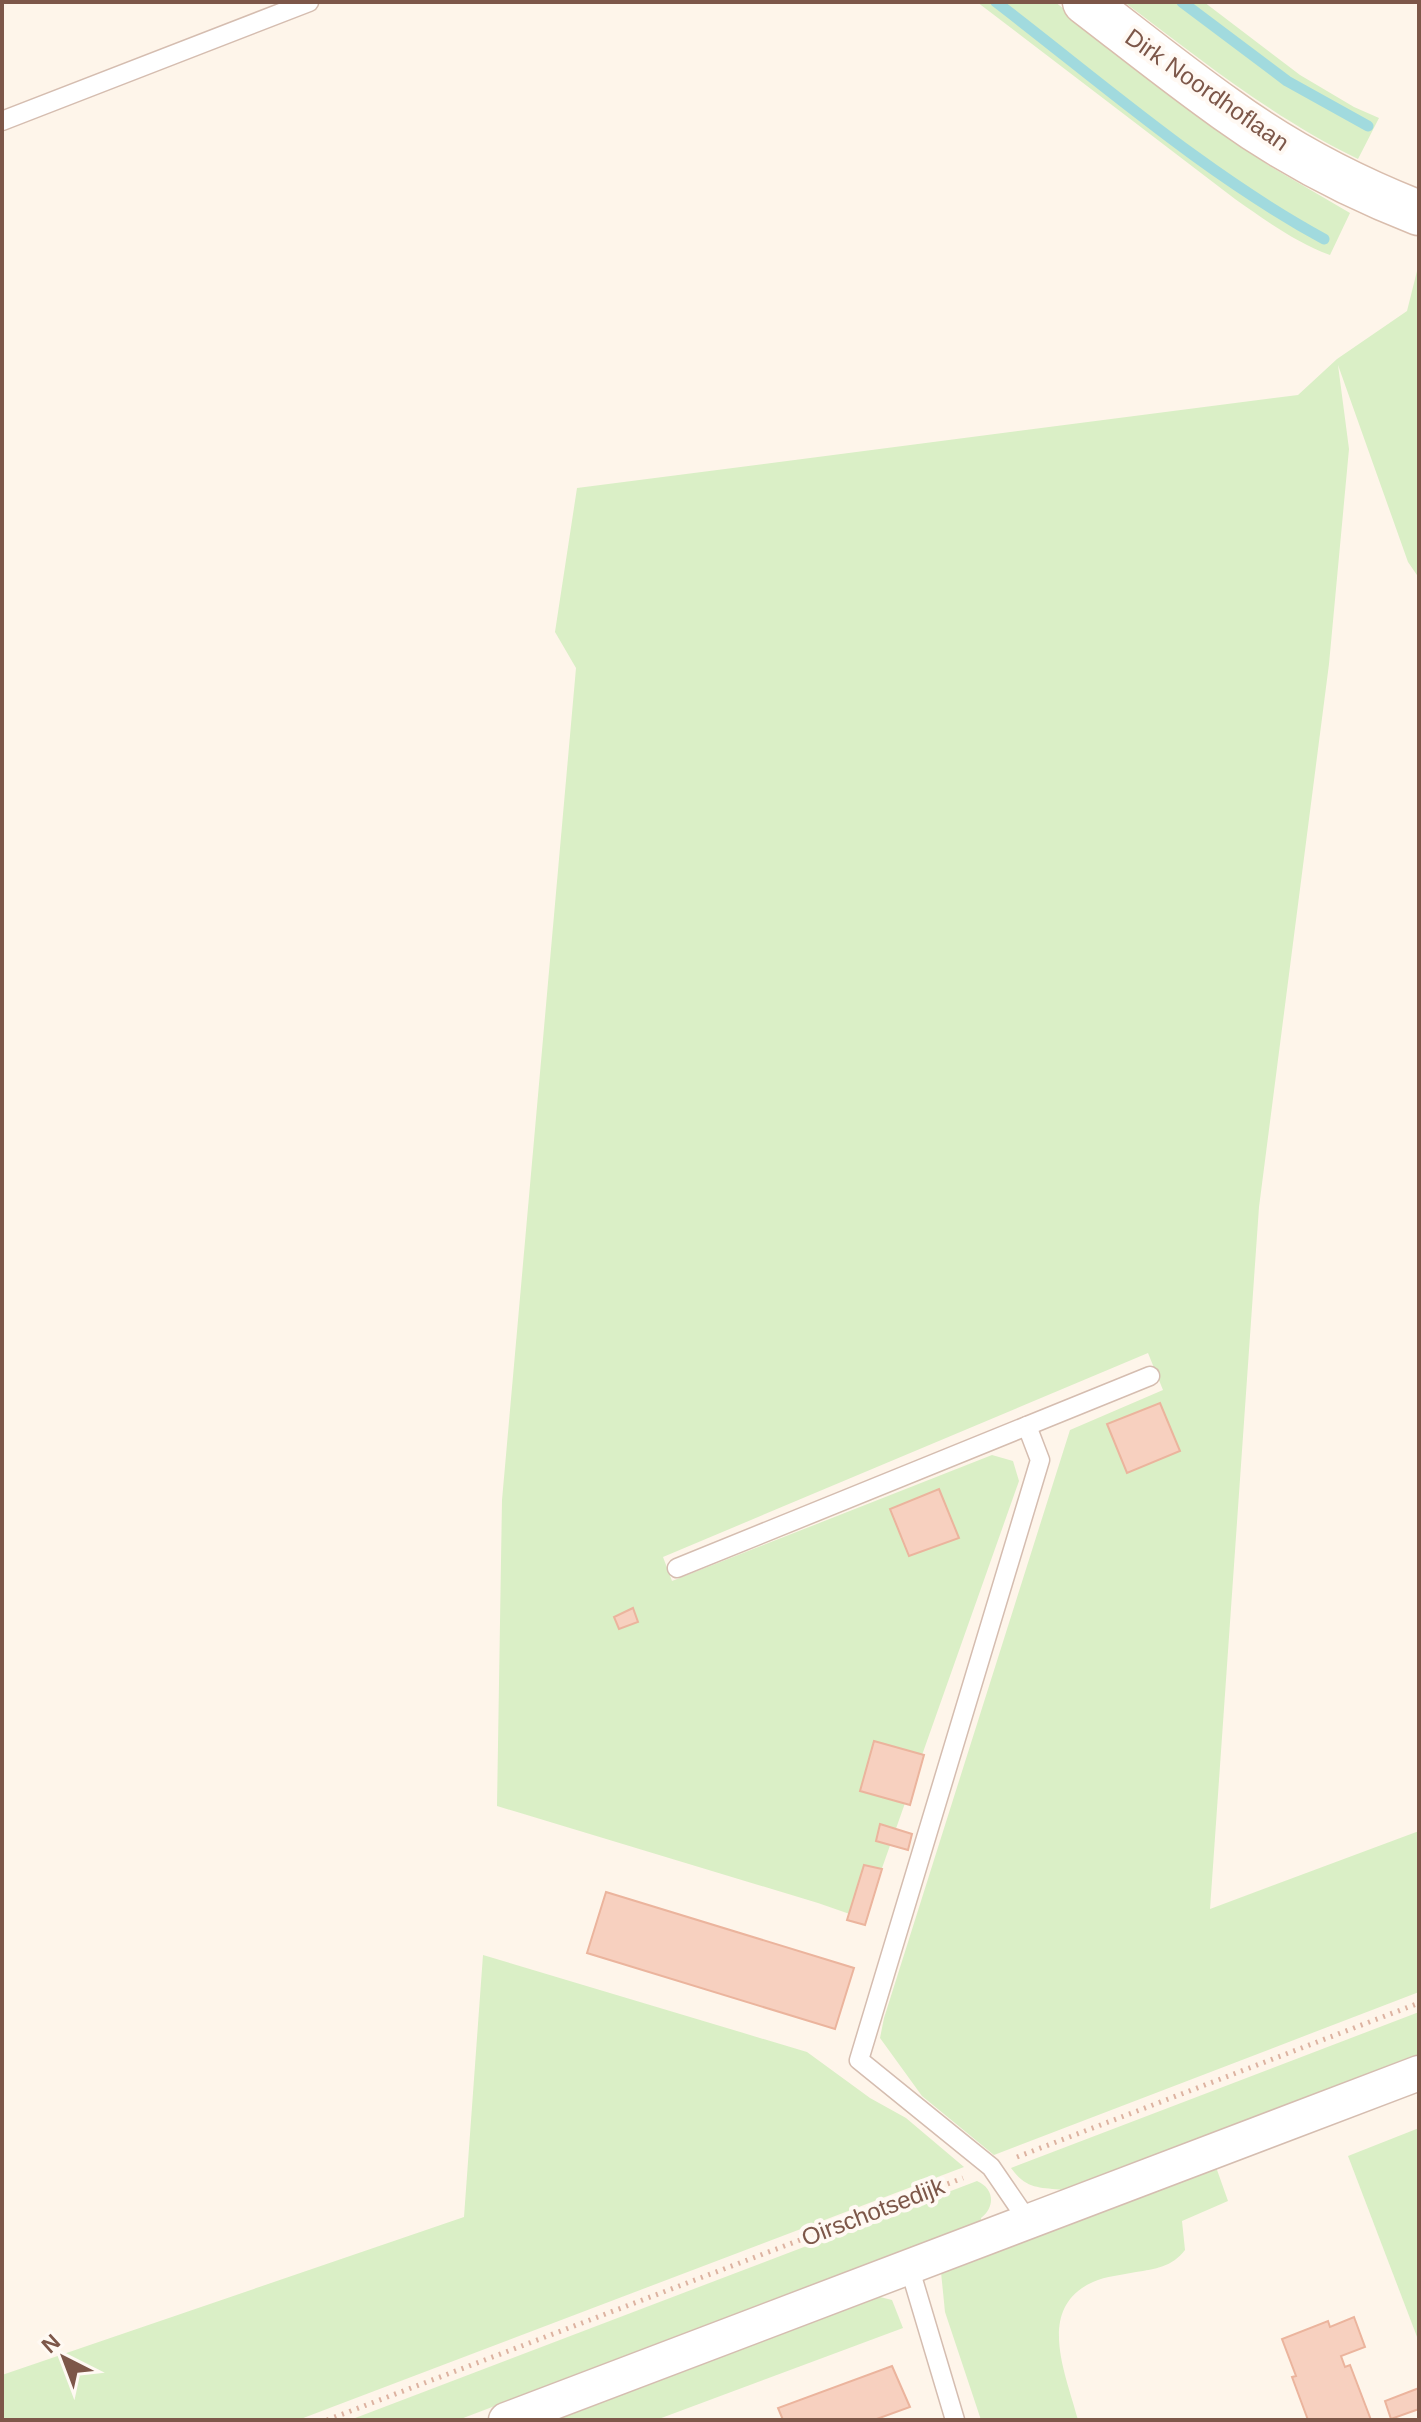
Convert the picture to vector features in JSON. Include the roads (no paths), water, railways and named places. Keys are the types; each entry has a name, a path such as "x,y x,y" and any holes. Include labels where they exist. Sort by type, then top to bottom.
{"street":[{"name":"Dirk Noordhoflaan","path":"1085,2 1228,111 1272,139 1390,202 1419,213"},
{"path":"506,2420 1419,2073"}],"lane":[{"path":"2,121 309,2"},
{"path":"677,1568 1150,1376"},
{"path":"1027,1426 1040,1460 859,2060 991,2167 1028,2221"},
{"path":"909,2266 955,2420"}],"waterway":[{"path":"996,2 1196,157 1280,214 1324,239"},
{"path":"1182,2 1287,81 1368,126"}]}
